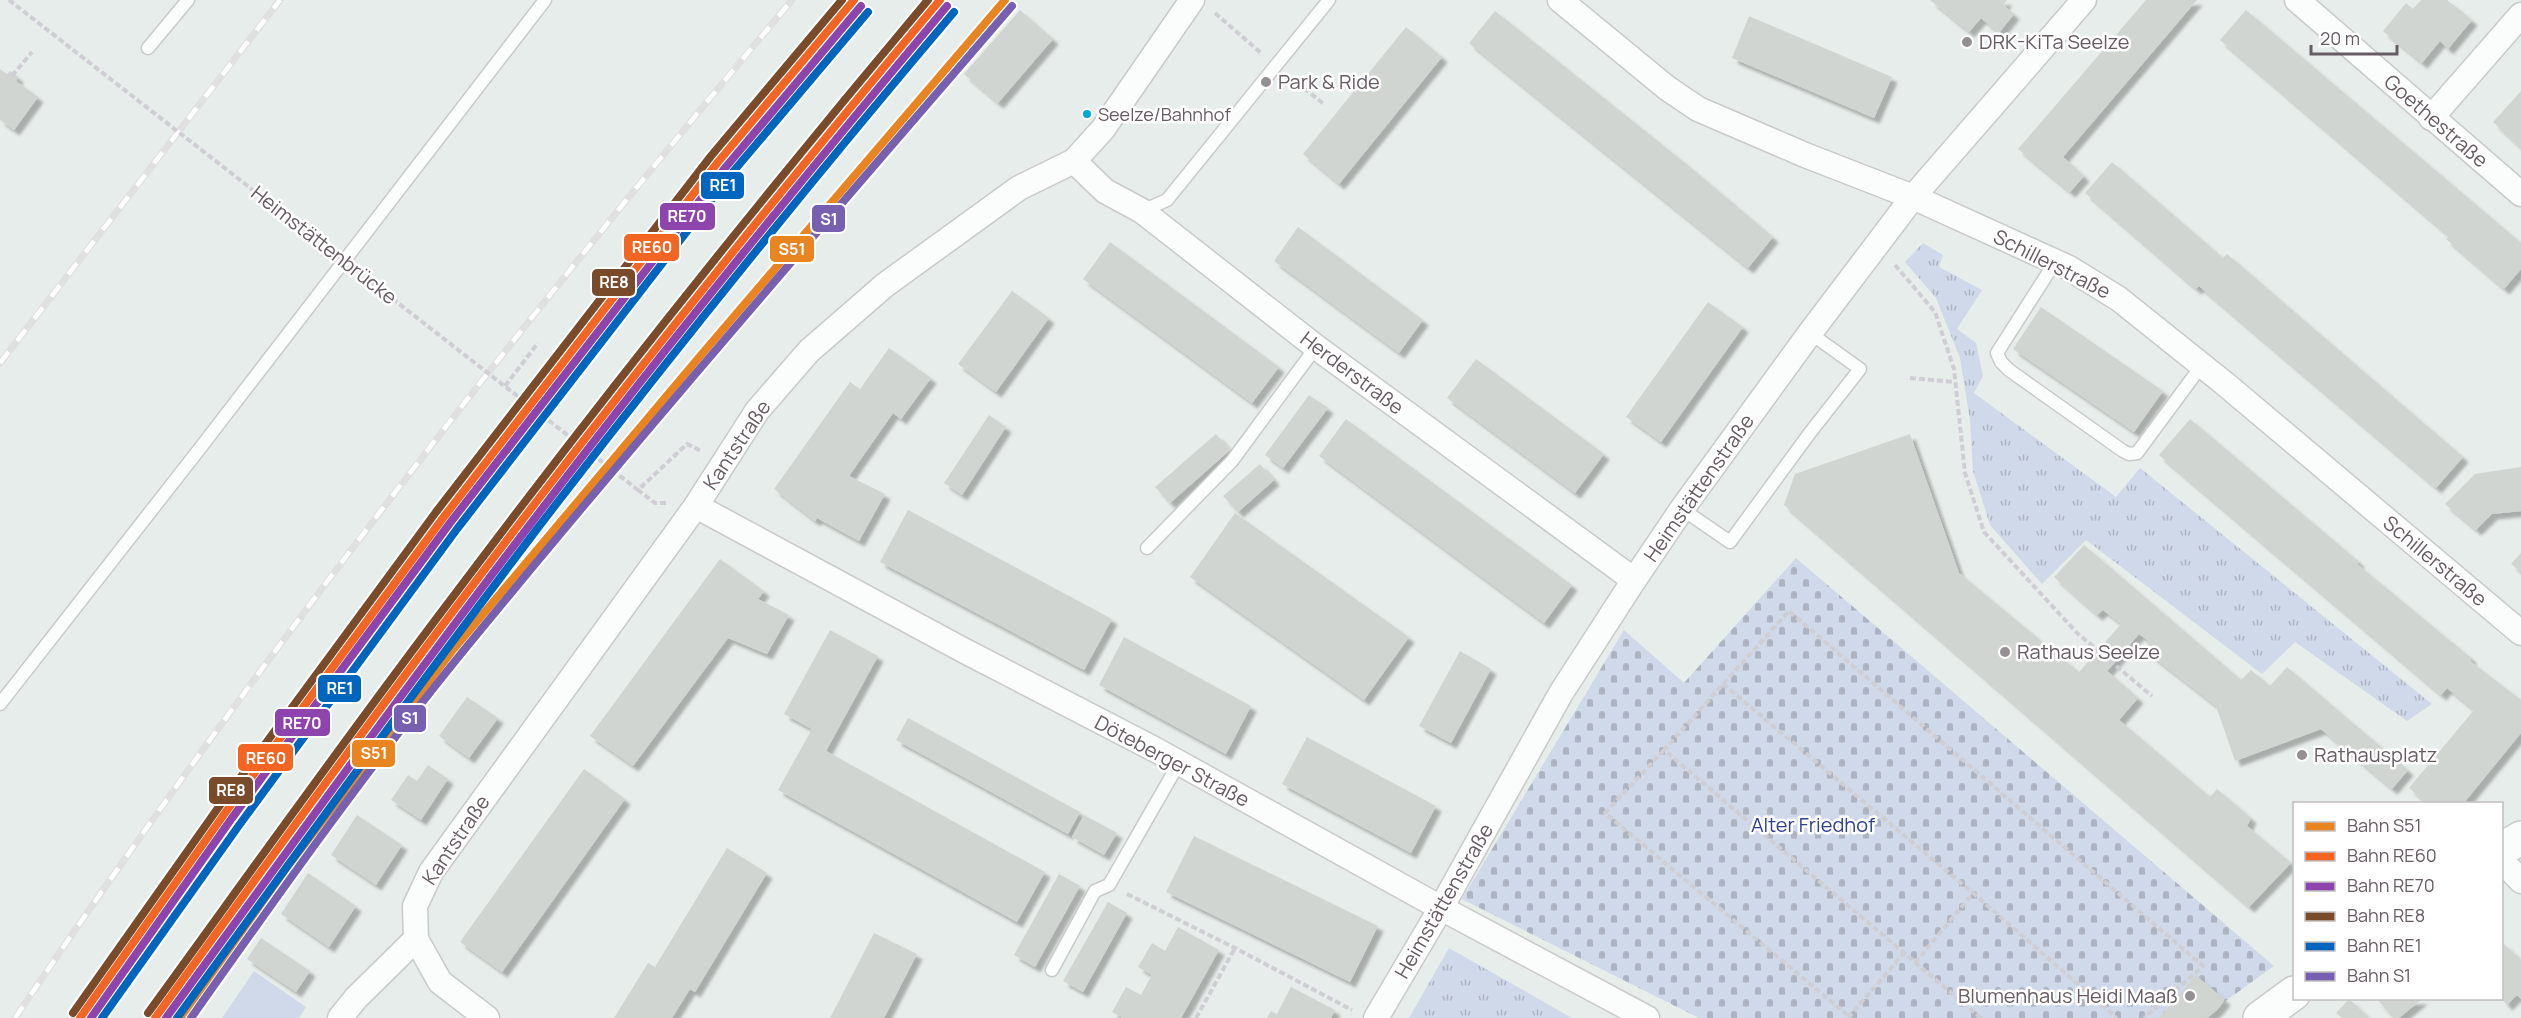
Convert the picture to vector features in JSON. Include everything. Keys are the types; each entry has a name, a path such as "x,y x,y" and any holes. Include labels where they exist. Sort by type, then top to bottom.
{"street":[{"name":"Kantstraße","path":"487,1018 440,982 416,939 415,906 431,872 696,506 757,411 809,351 885,285 1019,188 1074,162 1102,129 1191,0"},
{"name":"Schillerstraße","path":"1560,0 1667,88 1698,109 1805,155 1912,197 2055,262 2119,299 2202,365 2521,633"},
{"name":"Heimstättenstraße","path":"1366,1015 1441,908 1561,693 1682,509 1912,197 2084,0"},
{"name":"Goethestraße","path":"2297,0 2521,195"},
{"path":"2431,117 2521,15"},
{"name":"Herderstraße","path":"1074,162 1106,191 1142,211 1316,347 1634,580"},
{"name":"Döteberger Straße","path":"696,506 1647,1018"},
{"path":"2503,848 2521,838"},
{"path":"2503,862 2521,881"},
{"path":"340,1018 356,998 416,939"},
{"path":"2260,1018 2293,994"}],"lane":[{"path":"148,48 188,0"},
{"path":"0,704 545,0"},
{"path":"1142,211 1167,200 1329,0"},
{"path":"2055,262 1997,353 2001,362 2009,370 2123,451 2129,454 2137,453 2202,365"},
{"path":"1682,509 1730,542 1860,369 1810,333"},
{"path":"1147,548 1232,461 1316,347"},
{"path":"1052,970 1095,891 1109,885 1179,764"}],"path":[{"name":"Heimstättenbrücke","path":"9,0 655,503"},
{"path":"12,76 32,52"},
{"path":"1878,243 1935,312 1954,369 1965,473 1984,532 2078,633 2152,696"},
{"path":"505,386 538,343"},
{"path":"1910,378 1954,382"},
{"path":"638,490 687,444"},
{"path":"1904,953 1849,1018 1605,813 1789,611 2203,966 2144,1018"},
{"path":"1723,684 1973,893 2117,1018"},
{"path":"1664,750 1982,1018"},
{"path":"1109,885 1366,1015"},
{"path":"1915,963 1973,893"},
{"path":"1196,1018 1236,948"}],"green space":[{"path":"1923,243 1943,255 1939,267 1982,290 1957,329 1976,343 1983,376 1974,393 2116,497 2140,468 2432,704 2407,721 2295,642 2262,674 2086,540 2042,584 1990,525 1973,471 1970,420 1960,358 1936,298 1905,262"},
{"name":"Alter Friedhof","path":"1796,558 2274,966 2202,1018 1699,1018 1462,899 1624,630 1684,683"},
{"path":"1449,948 1572,1018 1409,1018"},
{"path":"254,971 306,1007 299,1018 222,1018"}],"building":[{"path":"1930,0 2007,0 2003,5 2014,14 1999,33 1981,18 1969,32"},
{"path":"2146,0 2197,0 2063,157 2084,176 2070,192 2018,149"},
{"path":"2421,0 2447,0 2472,20 2448,49 2440,41 2422,63 2383,31 2406,3 2413,9"},
{"path":"1020,10 1053,39 998,103 964,74"},
{"path":"2246,10 2521,243 2521,269 2504,289 2446,239 2449,236 2220,40"},
{"path":"1495,11 1690,167 1773,237 1748,268 1469,43"},
{"path":"1749,16 1892,77 1874,118 1732,58"},
{"path":"1406,27 1442,57 1339,184 1303,154"},
{"path":"0,69 7,74 10,71 18,77 16,81 38,97 14,130 0,120"},
{"path":"2521,91 2521,148 2493,122"},
{"path":"2112,162 2223,258 2227,254 2463,457 2436,488 2199,286 2196,289 2085,193"},
{"path":"1298,227 1423,320 1399,353 1274,261"},
{"path":"1110,242 1279,367 1252,403 1083,279"},
{"path":"1012,291 1049,318 996,392 958,364"},
{"path":"1708,302 1743,327 1661,442 1626,417"},
{"path":"2041,307 2163,391 2134,432 2013,349"},
{"path":"889,348 931,378 901,419 893,413 849,476 885,494 859,541 817,518 815,521 774,489 850,382 860,389"},
{"path":"1476,359 1604,454 1575,493 1447,398"},
{"path":"1309,395 1328,408 1283,468 1265,455"},
{"path":"989,415 1006,427 962,495 944,483"},
{"path":"1346,419 1572,585 1544,623 1319,456"},
{"path":"2190,419 2359,562 2357,564 2471,658 2470,661 2521,700 2521,733 2465,802 2426,802 2409,788 2474,710 2447,688 2441,695 2159,455"},
{"path":"1216,434 1230,450 1170,503 1155,487"},
{"name":"Rathaus Seelze","path":"1910,434 1959,573 2079,672 2121,624 2103,610 2097,615 2054,577 2084,545 2241,680 2251,670 2270,686 2287,667 2408,770 2392,789 2321,729 2235,761 2216,706 2143,649 2150,642 2139,634 2107,671 2138,698 2119,720 2210,797 2217,789 2251,818 2247,826 2291,863 2249,907 1784,505 1795,474"},
{"path":"1260,464 1274,480 1238,512 1223,496"},
{"path":"2521,467 2521,511 2492,514 2476,530 2445,504 2475,474"},
{"path":"908,510 1112,619 1084,670 880,562"},
{"path":"1235,513 1409,637 1364,700 1190,577"},
{"path":"2521,553 2521,572 2511,564"},
{"path":"720,559 764,591 758,599 789,615 767,654 728,638 633,766 590,736"},
{"path":"830,630 878,656 826,751 1045,872 1017,922 778,790 812,729 784,714"},
{"path":"1124,637 1251,706 1226,754 1099,685"},
{"path":"1460,651 1491,669 1451,743 1419,726"},
{"path":"467,697 498,718 469,758 439,736"},
{"path":"908,718 1080,812 1068,834 896,740"},
{"path":"1307,737 1436,806 1411,853 1282,784"},
{"path":"428,765 448,779 421,820 391,800 408,775 417,781"},
{"path":"584,769 625,799 502,972 460,942"},
{"path":"357,815 402,845 376,885 331,855"},
{"path":"1084,815 1117,833 1104,855 1072,837"},
{"path":"1194,836 1378,926 1350,982 1166,892"},
{"path":"727,848 767,873 695,992 690,989 672,1018 614,1018 648,963 655,967"},
{"path":"308,873 356,906 329,947 281,914"},
{"path":"1059,874 1080,886 1035,967 1014,955"},
{"path":"1108,902 1127,913 1083,992 1063,981"},
{"path":"1178,927 1219,950 1181,1018 1123,1018 1112,1012 1126,987 1141,995 1152,975 1138,967 1152,943 1165,951"},
{"path":"874,933 917,954 884,1018 830,1018"},
{"path":"261,938 310,971 296,992 247,959"},
{"path":"2503,943 2521,960 2521,999 2517,995 2507,1005 2503,1000"},
{"path":"2196,975 2225,1000 2217,1010 2207,1018 2159,1018"},
{"path":"1291,987 1335,1010 1331,1018 1267,1018 1271,1011 1277,1014"},
{"path":"2350,1000 2369,1018 2342,1018 2336,1013"},
{"path":"2378,1000 2421,1000 2399,1018 2393,1018"}],"railway":[{"path":"0,363 280,0"},
{"path":"15,1018 199,756 390,499 588,247 792,0"}],"rail line":[{"name":"RE8","path":"73,1013 218,808 436,512 711,156 842,0"},
{"name":"RE60","path":"80,1018 225,813 443,518 718,162 854,0"},
{"name":"RE8","path":"148,1013 375,701 568,446 746,221 928,0"},
{"name":"RE60","path":"155,1018 380,708 575,452 755,224 940,0"},
{"name":"S51","path":"180,1018 287,867 452,651 701,355 1005,0"},
{"name":"RE70","path":"91,1018 232,818 450,523 725,168 861,6"},
{"name":"RE70","path":"166,1018 393,707 582,456 737,261 947,6"},
{"name":"S1","path":"191,1018 356,789 460,655 665,410 1012,6"},
{"name":"RE1","path":"102,1018 240,824 457,529 732,173 868,12"},
{"name":"RE1","path":"177,1018 537,529 742,268 954,12"}],"place":[{"name":"DRK-KiTa Seelze","path":"1967,42"},
{"name":"Park & Ride","path":"1266,82"},
{"name":"Seelze/Bahnhof","path":"1087,114"},
{"name":"Rathaus Seelze","path":"2005,652"},
{"name":"Rathausplatz","path":"2302,755"},
{"name":"Blumenhaus Heidi Maaß","path":"2190,996"}]}
